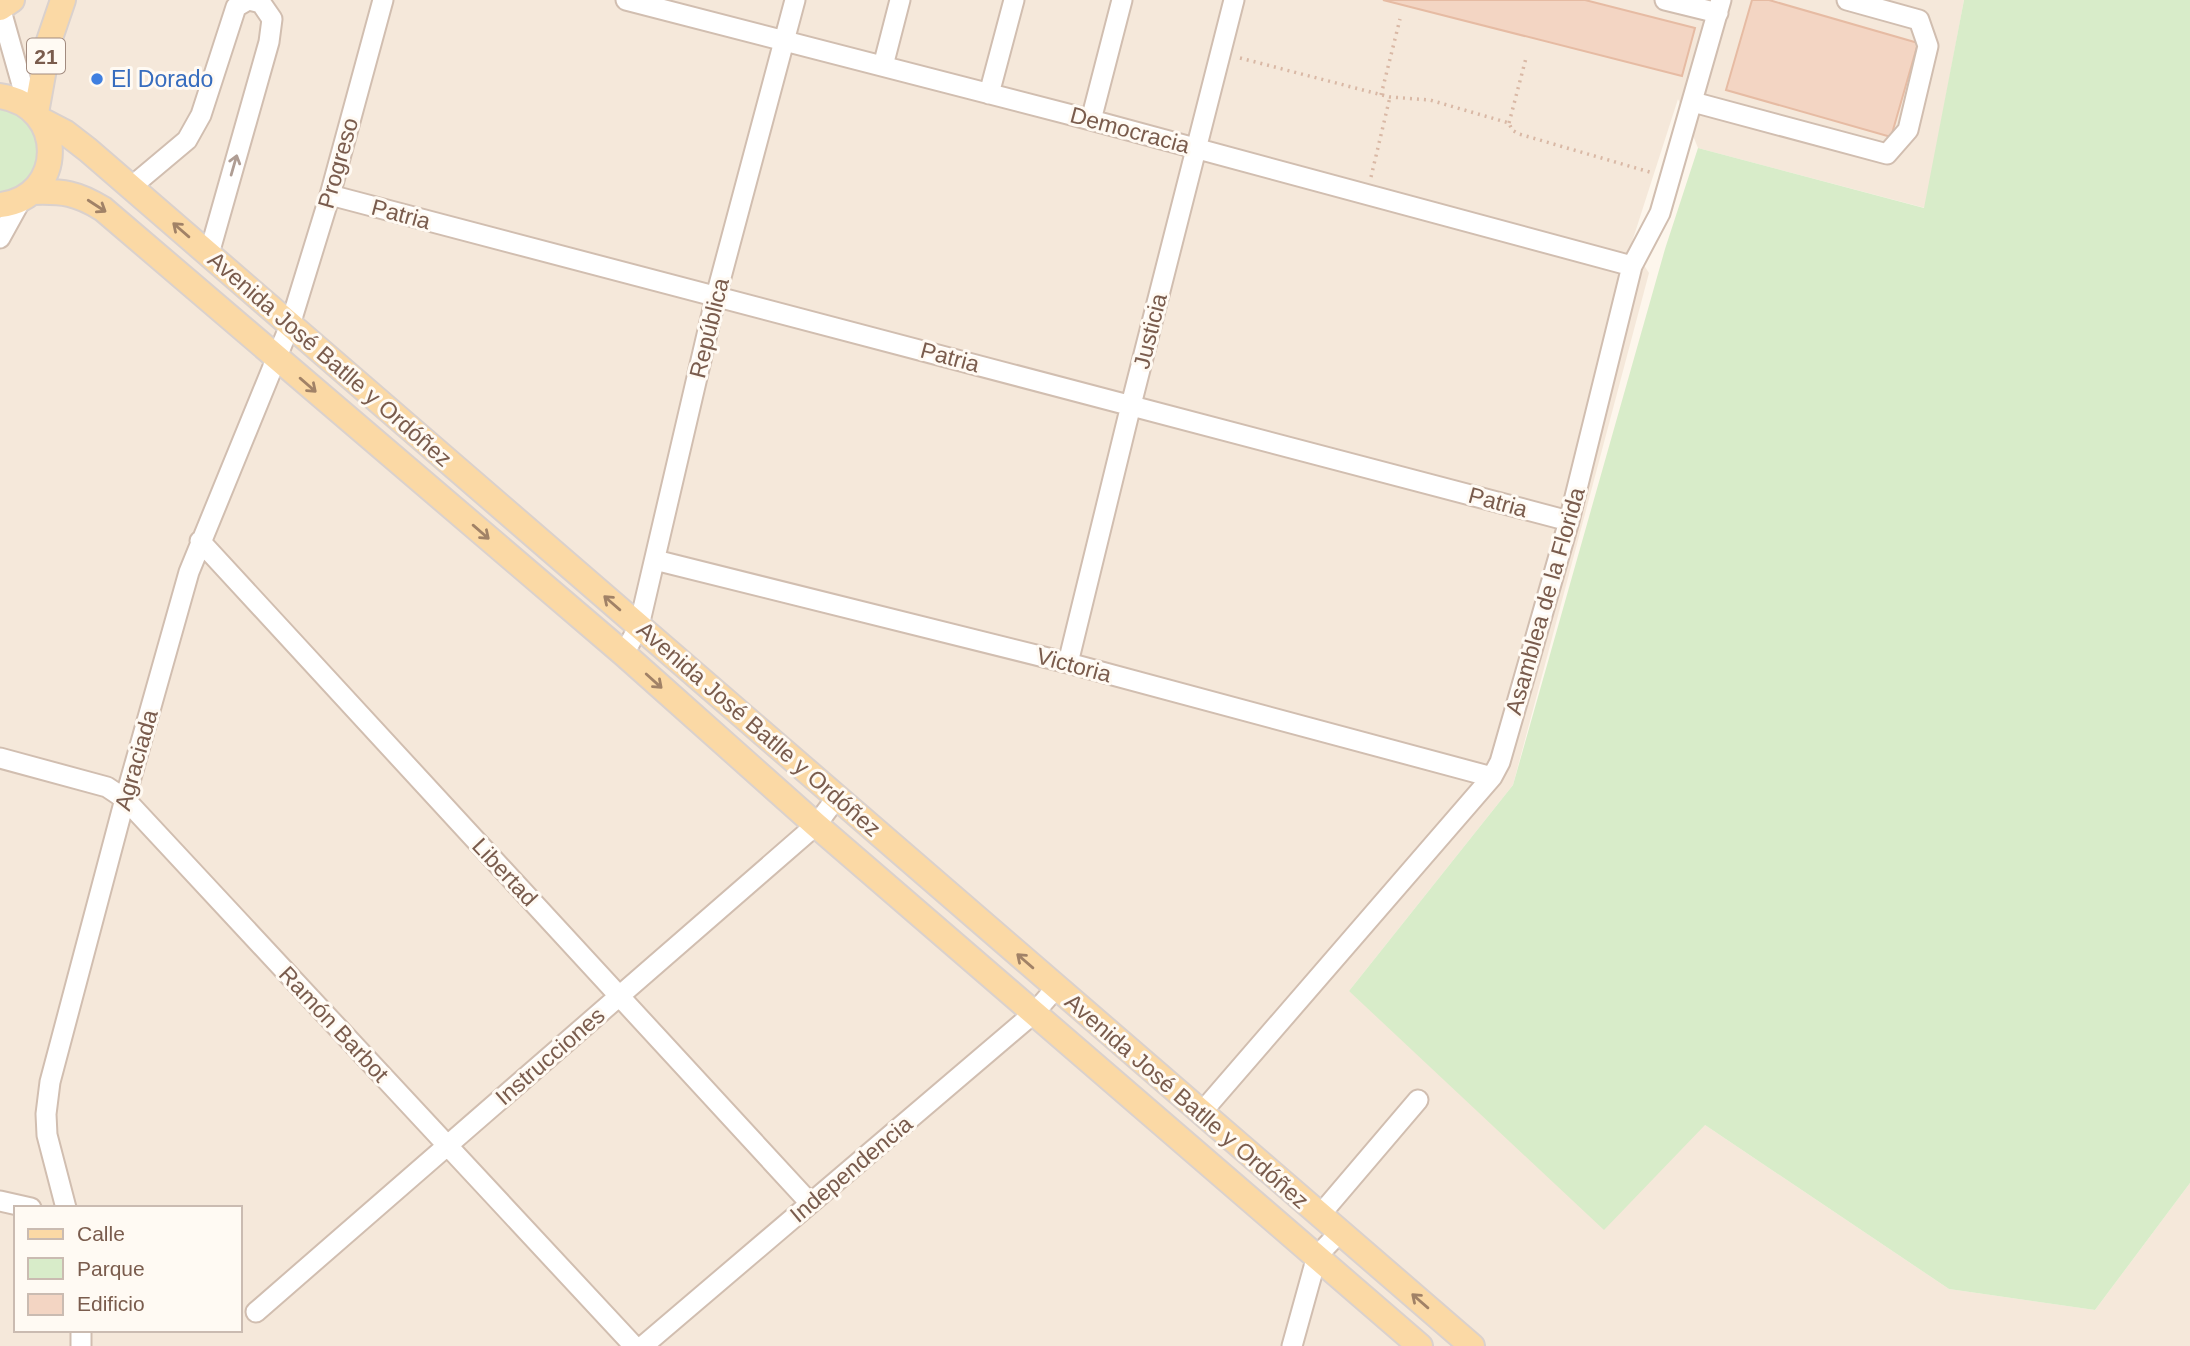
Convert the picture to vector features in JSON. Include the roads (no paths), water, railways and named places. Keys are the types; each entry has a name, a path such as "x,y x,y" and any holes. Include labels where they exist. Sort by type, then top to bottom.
{"main road":[{"path":"0,8 12,0"},
{"name":"21","path":"35,113 49,41 63,0"},
{"name":"Avenida José Batlle y Ordóñez","path":"0,96 12,98 88,149 1472,1346"},
{"path":"18,199 43,180 49,165 51,150 48,134 35,113"},
{"name":"Avenida José Batlle y Ordóñez","path":"18,199 61,191 83,197 103,209 624,654 816,824 1420,1346"}],"street":[{"path":"131,187 187,141 201,115 236,8 248,0 261,3 272,19 269,42 209,254"},
{"name":"Progreso","path":"290,325 330,195 383,0"},
{"name":"Democracia","path":"626,0 1197,148 1632,266"},
{"name":"República","path":"624,654 639,626 716,296 794,0"},
{"path":"883,66 900,0"},
{"path":"989,94 1014,0"},
{"path":"1091,120 1122,0"},
{"name":"Justicia","path":"1068,663 1234,0"},
{"path":"1665,0 1719,6"},
{"path":"1693,102 1886,154 1908,130 1928,46 1919,20 1847,0"},
{"name":"Asamblea de la Florida","path":"1202,1112 1492,777 1500,762 1569,521 1632,266 1660,213 1719,6"},
{"path":"0,8 35,113"},
{"name":"Patria","path":"330,195 1569,521"},
{"path":"0,238 18,199"},
{"name":"Agraciada","path":"65,1206 47,1136 46,1114 50,1082 189,572 290,325"},
{"name":"Libertad","path":"200,541 810,1203"},
{"name":"Victoria","path":"654,560 1068,663 1492,777"},
{"name":"Ramón Barbot","path":"0,758 107,787 125,799 634,1346"},
{"name":"Instrucciones","path":"256,1312 816,824 838,796"},
{"name":"Independencia","path":"643,1346 1034,1013 1056,988"},
{"path":"1320,1215 1418,1100"},
{"path":"0,1201 23,1206"},
{"path":"1292,1346 1317,1256 1340,1231"}],"place":[{"name":"El Dorado","path":"97,79"}]}
